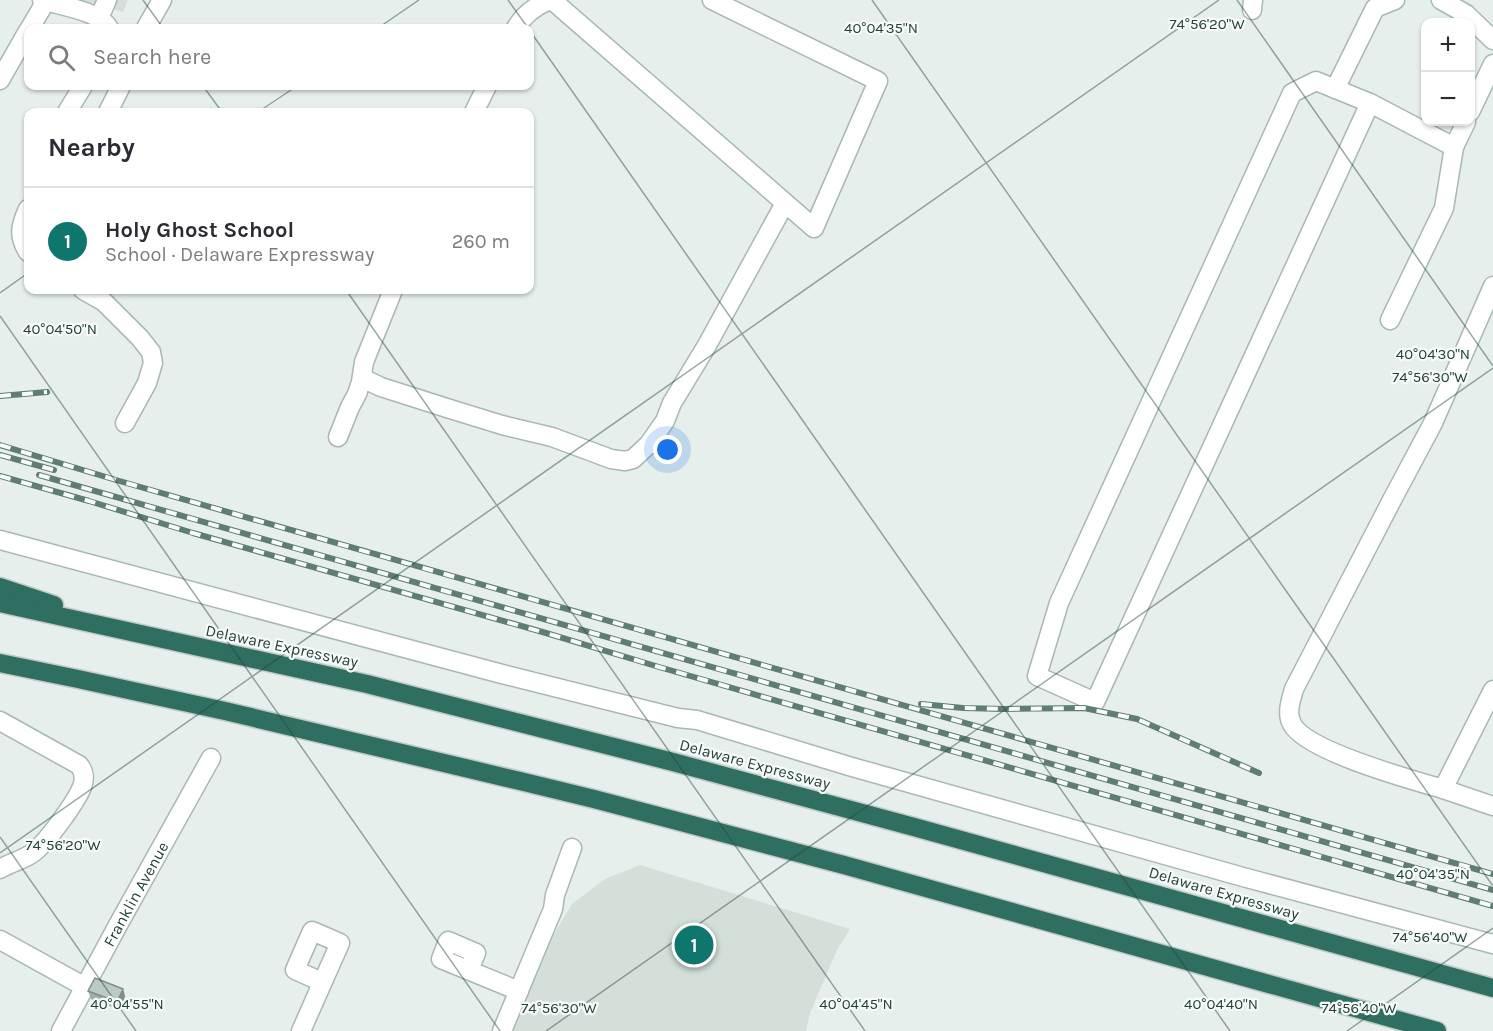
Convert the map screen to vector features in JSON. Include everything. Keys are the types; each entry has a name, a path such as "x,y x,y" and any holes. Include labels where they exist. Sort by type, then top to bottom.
{"highway":[{"path":"0,587 44,601 102,626"},
{"name":"Delaware Expressway","path":"0,603 367,684 673,762 1493,988"},
{"path":"0,663 233,713 615,805 844,866 1437,1031"}],"street":[{"path":"32,24 44,1 85,12 104,23 107,0"},
{"path":"148,24 162,0"},
{"path":"519,24 533,8 551,0 814,228 878,81 712,0"},
{"path":"1335,89 1375,8 1395,0"},
{"path":"1441,0 1466,14 1493,40"},
{"path":"0,80 24,39"},
{"path":"1475,102 1493,64"},
{"path":"1370,103 1095,702 1036,676 1059,603 1292,93 1316,81 1370,103 1454,147"},
{"path":"69,108 81,90"},
{"path":"110,108 119,90"},
{"path":"476,108 485,90"},
{"path":"1390,320 1444,208 1454,147 1464,126"},
{"path":"362,378 381,387 502,425 552,437 611,459 625,461 633,459 650,444 665,422 672,403 706,347 785,203"},
{"path":"24,217 21,238 24,244"},
{"path":"1493,286 1433,423 1294,688 1289,708 1292,724 1305,738 1331,751 1375,768 1493,806"},
{"path":"90,294 104,302 151,352 153,363 147,383 125,423"},
{"path":"338,437 357,394 364,362 391,294"},
{"path":"0,540 513,677 678,718 697,720 852,767 1243,877 1493,944"},
{"path":"1443,789 1493,690"},
{"path":"0,721 79,765 84,774 82,786 74,801 37,850 0,869"},
{"name":"Franklin Avenue","path":"62,1031 211,758"},
{"path":"502,1031 553,909 555,895 572,848"},
{"path":"0,940 85,987"},
{"path":"470,970 519,991"},
{"path":"301,1031 322,982"}],"shaded area":[{"path":"80,0 128,0 123,12"},
{"path":"640,865 850,929 837,950 810,1013 806,1031 512,1031 550,941 572,904 605,879"}],"building":[{"path":"95,978 123,989 117,1002 88,991"}],"railway":[{"path":"0,396 47,392"},
{"path":"0,445 1493,874"},
{"path":"0,455 54,470"},
{"path":"39,475 1493,890"},
{"path":"0,476 1493,906"},
{"path":"921,704 963,708 1084,708 1137,719 1259,773"}],"place":[{"name":"Holy Ghost School","path":"694,945"}]}
